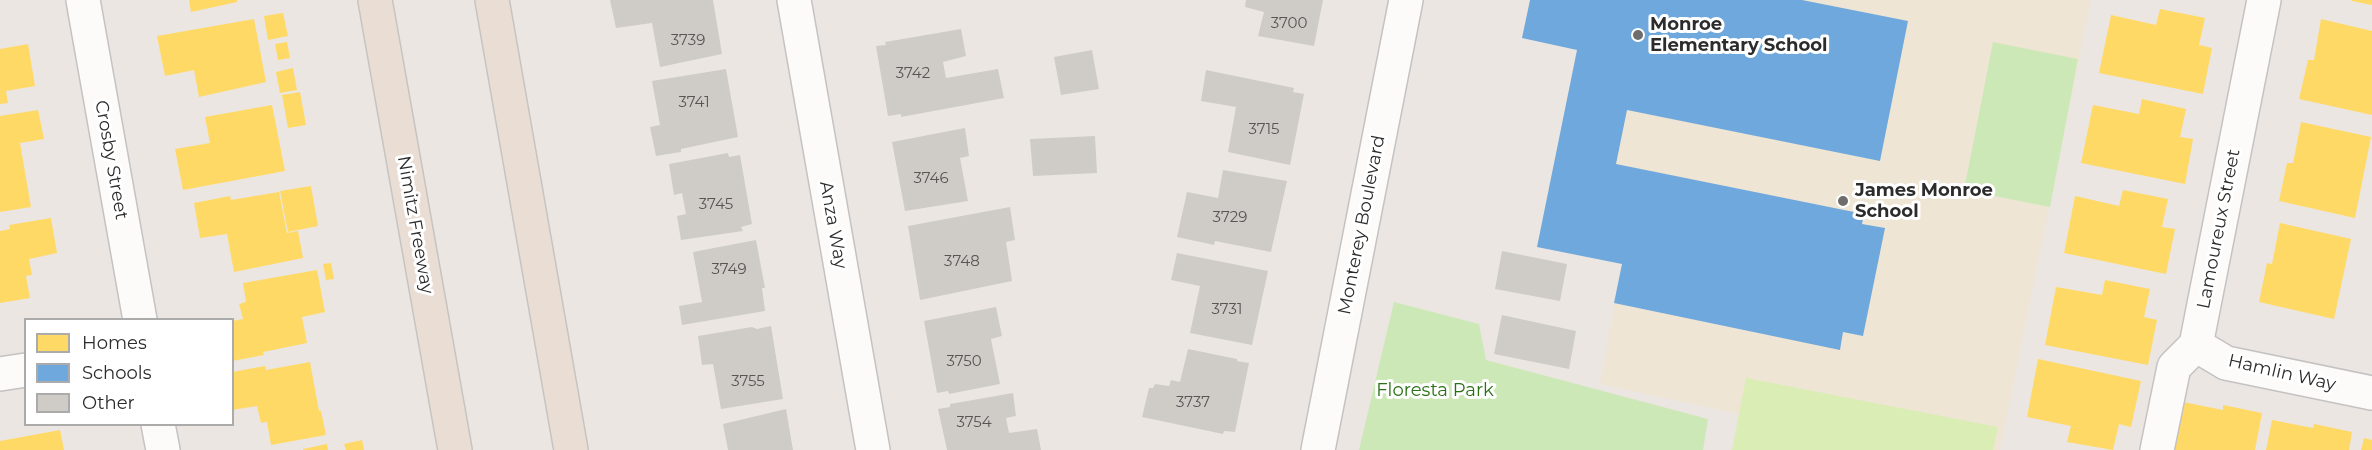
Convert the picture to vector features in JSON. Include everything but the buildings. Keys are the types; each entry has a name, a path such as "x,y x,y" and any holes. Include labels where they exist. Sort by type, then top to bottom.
{"highway":[{"name":"Nimitz Freeway","path":"375,0 454,450"},
{"path":"492,0 571,450"}],"street":[{"name":"Crosby Street","path":"83,0 140,318"},
{"name":"Anza Way","path":"794,0 873,450"},
{"name":"Monterey Boulevard","path":"1318,450 1406,0"},
{"name":"Lamoureux Street","path":"2196,345 2264,0"},
{"name":"Hamlin Way","path":"2196,345 2226,363 2372,393"},
{"path":"2157,450 2174,367 2196,345"},
{"path":"0,374 24,370"},
{"path":"158,426 163,450"}],"shaded area":[{"path":"1530,0 2091,0 2000,450 1732,450 1739,414 1600,384 1622,264 1537,247 1577,50 1522,38"}],"green space":[{"path":"1993,42 2078,59 2050,207 1964,190"},
{"name":"Floresta Park","path":"1394,302 1479,324 1486,360 1708,419 1703,450 1359,450"},
{"path":"1746,378 1998,427 1993,450 1732,450"}],"place":[{"name":"Monroe Elementary School","path":"1638,35"},
{"name":"James Monroe School","path":"1843,201"}]}
